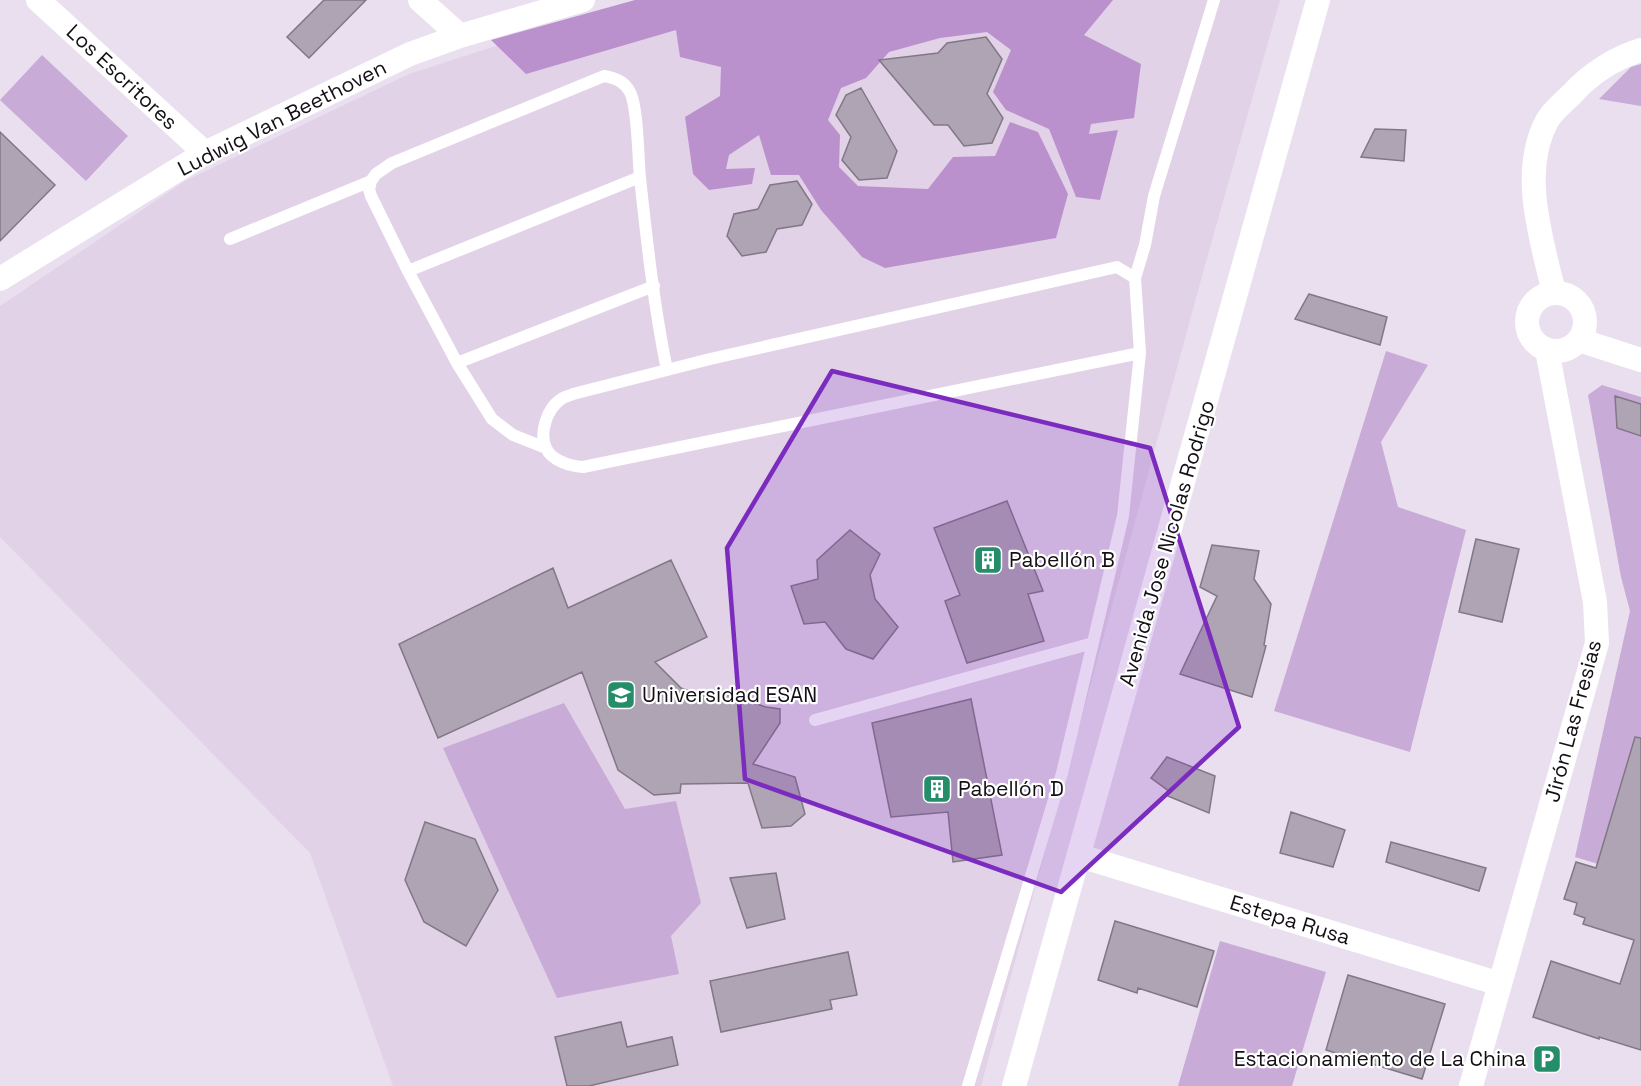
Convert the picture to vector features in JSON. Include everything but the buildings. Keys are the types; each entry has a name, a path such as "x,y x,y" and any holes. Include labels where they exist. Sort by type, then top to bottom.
{"street":[{"name":"Los Escritores","path":"38,0 206,153"},
{"path":"420,0 460,36"},
{"name":"Ludwig Van Beethoven","path":"0,279 206,153 410,54 460,36 584,0"},
{"name":"Avenida Jose Nicolas Rodrigo","path":"1014,1086 1318,0"},
{"path":"1554,293 1540,232 1534,186 1536,150 1547,120 1580,85 1622,56 1641,50"},
{"path":"1554,293 1571,298 1578,304 1583,313 1584,322 1579,339 1565,350 1547,350 1538,345 1528,328 1527,318 1536,301 1554,293"},
{"path":"1579,339 1641,360"},
{"name":"Jirón Las Fresias","path":"1471,1086 1597,643 1595,602 1547,350"},
{"name":"Estepa Rusa","path":"1080,856 1500,984"}],"lane":[{"path":"968,1086 1062,773 1123,516 1140,353 1135,278 1154,196 1214,0"},
{"path":"667,370 660,336 640,177 633,99 623,82 604,76 392,164 376,174 371,181 369,189 371,196 408,271 457,363 492,419 513,435 546,448 554,457 568,466 583,467 1140,353"},
{"path":"408,271 640,177"},
{"path":"230,239 371,181"},
{"path":"546,448 543,429 549,413 559,400 573,394 667,370 1117,267 1135,278"},
{"path":"457,363 654,286"},
{"path":"814,720 1093,643"}],"highlighted area":[{"path":"832,371 1150,448 1239,727 1061,892 745,779 727,548"}],"shaded area":[{"path":"635,0 1113,0 1084,35 1141,64 1134,118 1091,124 1089,134 1118,130 1100,200 1076,197 1049,129 1006,110 993,92 1011,50 987,32 940,38 889,52 866,78 841,88 828,120 840,135 839,167 858,186 928,189 953,157 995,156 1010,122 1038,132 1068,194 1056,238 885,268 862,257 821,210 799,175 771,175 759,135 729,155 726,169 755,168 752,184 709,190 693,174 685,117 720,96 721,67 680,57 676,30 526,74 491,40"},
{"name":"Universidad ESAN","path":"637,0 1280,0 1204,269 981,1086 393,1086 310,853 0,537 0,306 185,181 409,74"},
{"path":"42,55 128,136 86,181 0,100"},
{"path":"1641,64 1641,106 1599,99 1631,67"},
{"path":"1386,351 1428,365 1381,442 1398,507 1466,530 1410,752 1274,711"},
{"path":"1602,385 1641,397 1641,877 1575,857 1630,611 1621,577 1588,395"},
{"path":"564,703 625,809 676,801 701,903 671,936 679,974 557,998 443,748"},
{"path":"1220,941 1326,972 1292,1086 1178,1086"}],"place":[{"name":"Pabellón B","path":"988,560"},
{"name":"Universidad ESAN","path":"621,695"},
{"name":"Pabellón D","path":"937,789"},
{"name":"Estacionamiento de La China","path":"1547,1059"}]}
